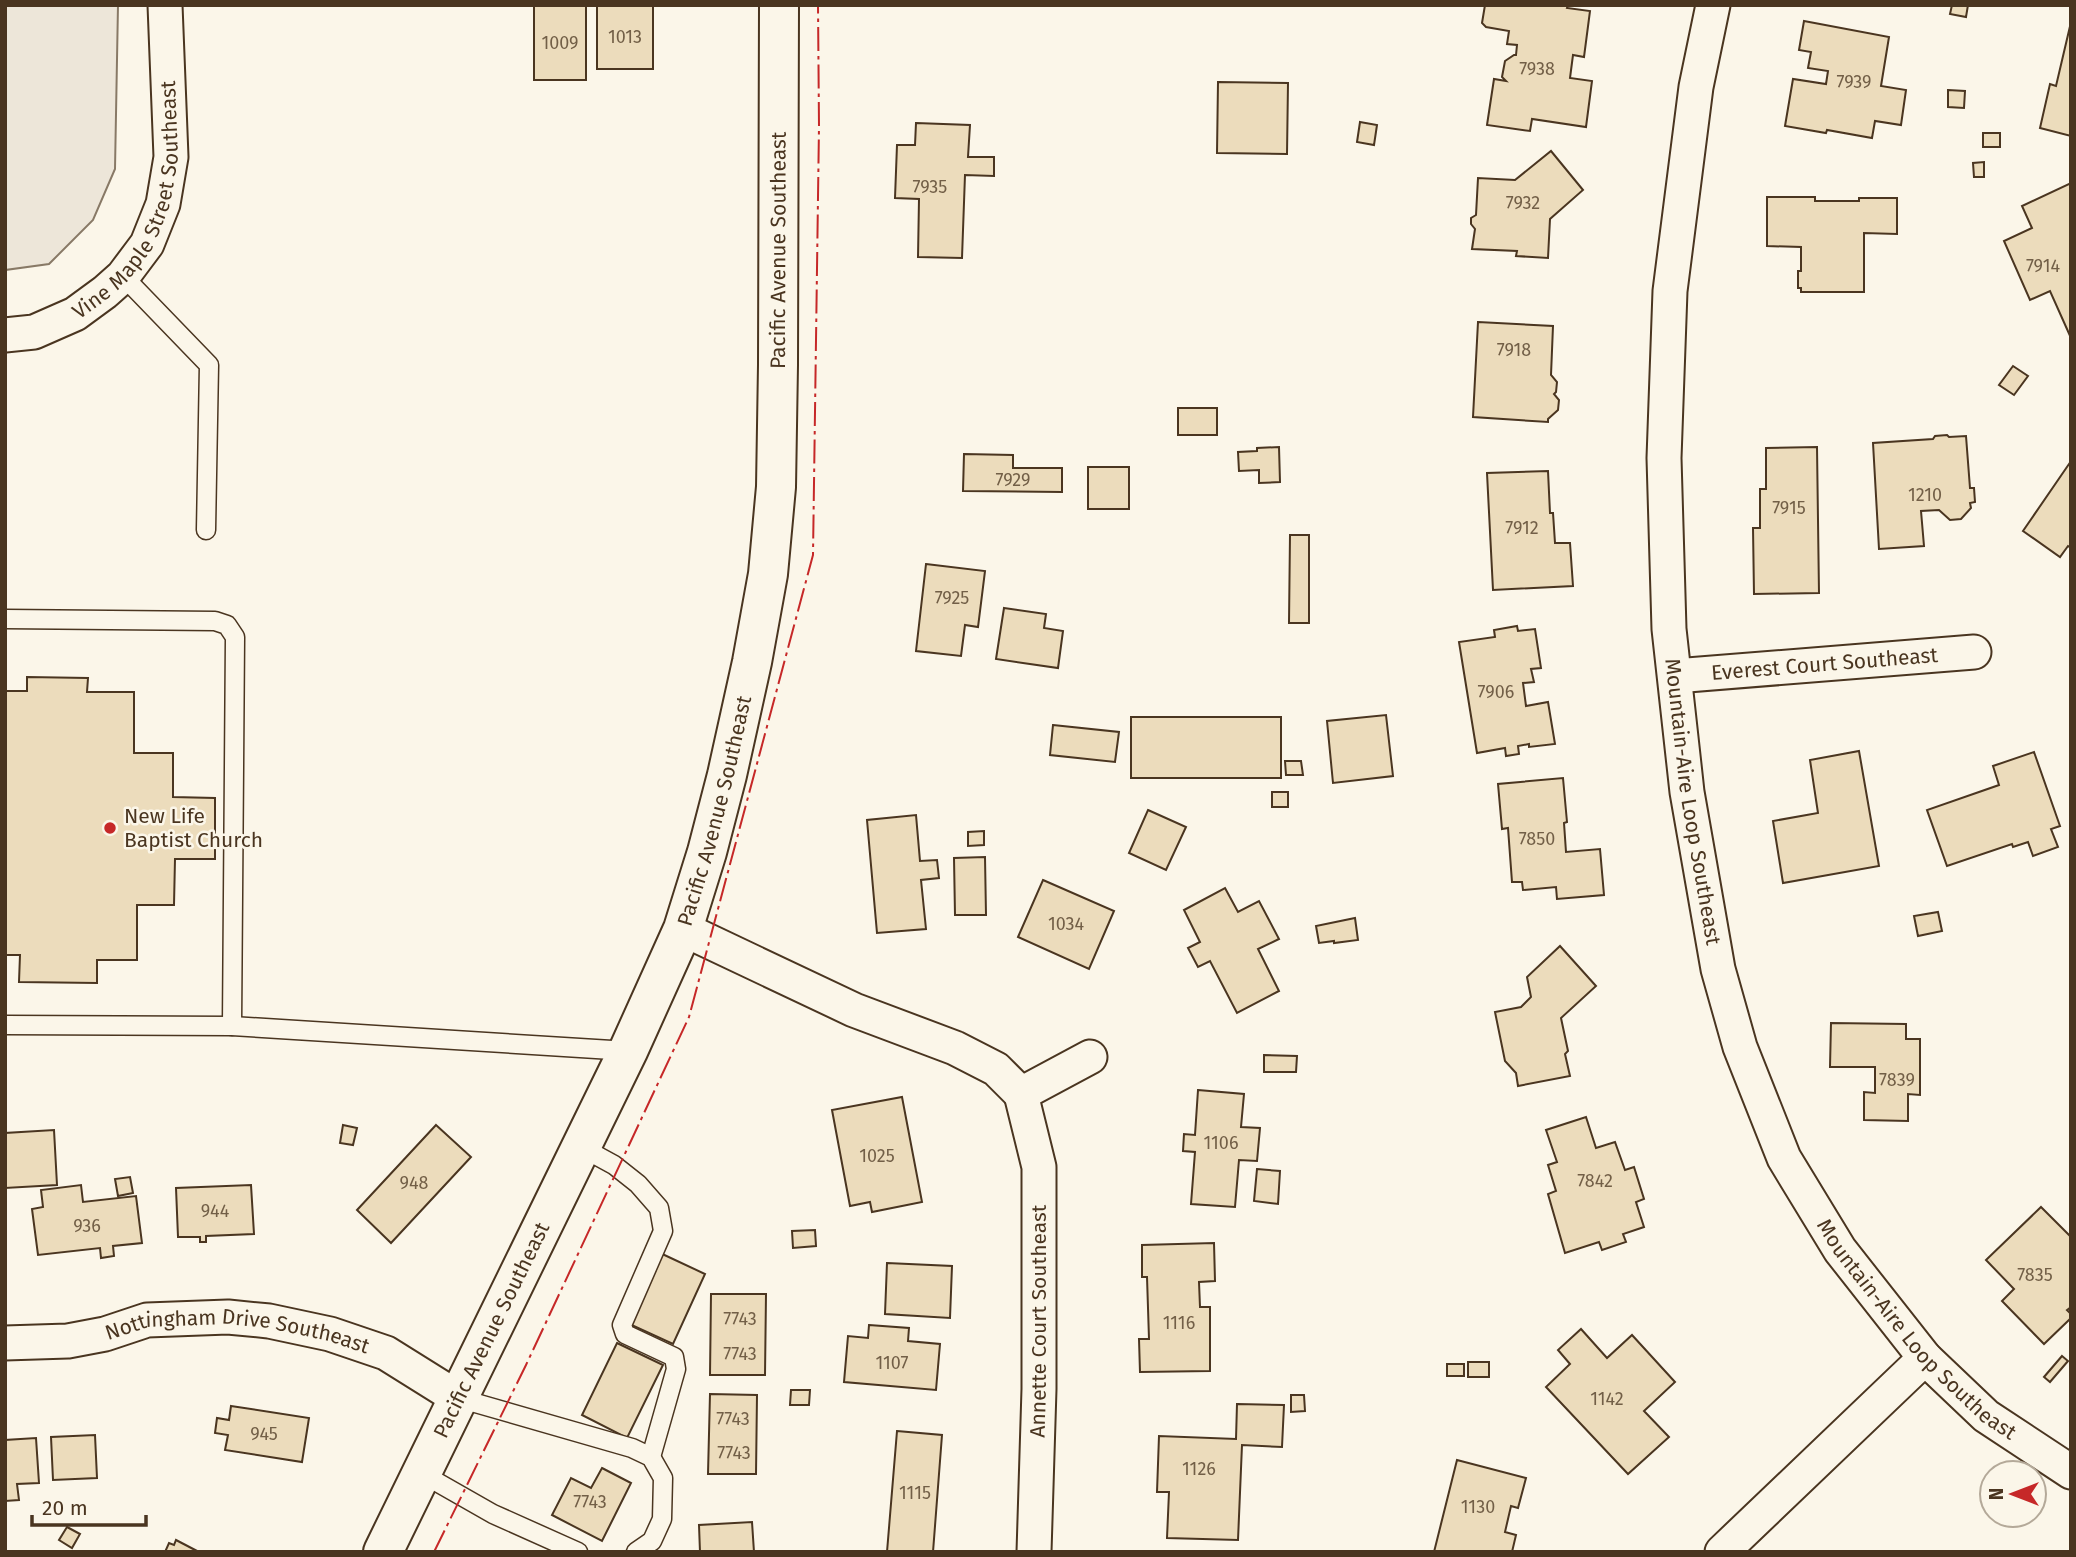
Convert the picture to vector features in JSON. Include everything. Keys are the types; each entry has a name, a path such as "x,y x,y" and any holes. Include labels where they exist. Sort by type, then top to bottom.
{"main road":[{"name":"Pacific Avenue Southeast","path":"383,1552 628,1051 683,929 727,775 768,574 776,487 779,5"}],"street":[{"name":"Vine Maple Street Southeast","path":"5,335 34,332 75,314 123,276 148,244 163,204 171,157 165,5"},
{"name":"Mountain-Aire Loop Southeast","path":"1713,5 1696,87 1670,291 1664,458 1670,629 1687,792 1718,969 1740,1047 1784,1158 1840,1250 1925,1358 1986,1416 2071,1472"},
{"name":"Everest Court Southeast","path":"1675,676 1974,652"},
{"path":"683,929 853,1010 955,1048 996,1069 1021,1094 1090,1057"},
{"name":"Annette Court Southeast","path":"1021,1094 1039,1167 1039,1389 1034,1552"},
{"name":"Nottingham Drive Southeast","path":"5,1343 68,1341 105,1335 147,1320 228,1317 269,1321 330,1335 386,1353 458,1398"},
{"path":"1722,1552 1925,1358"}],"lane":[{"path":"123,276 209,365 206,530"},
{"path":"5,619 215,621 227,625 235,637 232,1026"},
{"path":"5,1025 232,1026 628,1051"},
{"path":"581,1147 614,1165 638,1184 659,1208 663,1231 622,1325 625,1335 674,1357 676,1369 651,1457"},
{"path":"458,1398 632,1448 651,1457 663,1478 662,1519 652,1541 636,1552"},
{"path":"421,1473 493,1514 578,1552"}],"shaded area":[{"path":"5,5 118,5 115,169 93,220 49,264 5,270"}],"building":[{"path":"534,5 586,5 586,80 534,80"},
{"path":"597,5 653,5 653,69 597,69"},
{"path":"1485,5 1568,5 1567,8 1590,11 1584,57 1573,55 1570,78 1592,81 1586,127 1532,119 1530,131 1487,125 1494,79 1506,81 1502,77 1505,61 1516,55 1517,45 1507,44 1509,31 1486,27 1482,23"},
{"path":"1952,5 1968,5 1966,17 1950,14"},
{"path":"1804,21 1889,37 1881,86 1906,90 1901,125 1875,121 1872,138 1785,126 1793,79 1826,84 1828,71 1808,68 1811,52 1799,50"},
{"path":"2071,22 2071,136 2040,128 2050,84 2056,86"},
{"path":"1218,82 1288,83 1287,154 1217,153"},
{"path":"1948,90 1965,91 1964,108 1948,107"},
{"path":"1360,122 1377,125 1374,145 1357,142"},
{"path":"916,123 970,125 968,157 994,157 994,176 965,175 962,258 918,257 919,199 895,198 897,145 915,145"},
{"path":"1983,133 2000,133 2000,147 1983,147"},
{"path":"1551,151 1583,190 1550,219 1548,258 1516,256 1517,251 1472,249 1475,229 1471,218 1476,215 1478,178 1515,180"},
{"path":"1984,162 1984,177 1974,177 1973,163"},
{"path":"2071,183 2071,338 2050,291 2030,300 2004,241 2032,228 2022,206"},
{"path":"1767,197 1815,197 1815,201 1897,198 1897,234 1864,233 1864,292 1801,292 1801,288 1798,288 1798,271 1801,271 1801,247 1767,246"},
{"path":"1478,322 1553,326 1551,375 1557,382 1554,394 1559,400 1558,410 1548,422 1473,417"},
{"path":"2013,366 2028,376 2014,395 1999,385"},
{"path":"1178,408 1217,408 1217,435 1178,435"},
{"path":"1935,436 1966,436 1970,488 1974,488 1975,502 1970,503 1971,508 1961,519 1950,520 1939,510 1921,511 1924,546 1879,549 1873,443 1933,439"},
{"path":"1279,447 1280,482 1259,483 1259,470 1239,471 1238,452"},
{"path":"1817,447 1819,593 1754,594 1753,528 1760,528 1760,489 1766,489 1766,448"},
{"path":"964,454 1013,455 1013,468 1062,468 1062,492 963,491"},
{"path":"2069,464 2071,548 2068,546 2060,557 2023,531"},
{"path":"1088,467 1129,467 1129,509 1088,509"},
{"path":"1548,471 1555,543 1570,543 1573,586 1493,590 1487,473"},
{"path":"1290,535 1309,535 1309,623 1289,623"},
{"path":"926,564 985,571 978,627 965,625 961,656 916,651"},
{"path":"1004,608 1046,614 1044,628 1063,631 1058,668 996,659"},
{"path":"1517,626 1518,631 1535,629 1541,668 1531,669 1534,682 1523,683 1526,706 1548,702 1555,744 1518,746 1519,754 1506,756 1505,748 1477,753 1459,642 1495,637 1494,630"},
{"name":"New Life Baptist Church","path":"27,677 88,678 87,692 134,692 134,753 173,753 173,797 215,798 215,859 175,859 174,905 137,905 137,960 97,960 97,983 19,982 20,955 5,955 5,691 27,691"},
{"path":"1386,715 1393,776 1333,783 1327,721"},
{"path":"1131,717 1281,717 1281,778 1131,778"},
{"path":"1053,725 1119,732 1115,762 1050,755"},
{"path":"1859,751 1879,866 1783,883 1773,821 1818,813 1810,760"},
{"path":"2034,752 2060,826 2051,829 2058,847 2033,856 2028,842 2013,847 2012,844 1947,866 1927,810 1999,785 1993,766"},
{"path":"1285,761 1301,761 1303,775 1286,775"},
{"path":"1563,778 1567,822 1564,823 1566,852 1600,849 1604,895 1557,899 1556,887 1523,890 1522,882 1512,882 1508,828 1502,829 1498,784"},
{"path":"1272,792 1288,792 1288,807 1272,807"},
{"path":"1148,810 1186,827 1166,870 1129,853"},
{"path":"916,815 920,861 937,860 939,878 921,880 926,929 877,933 867,820"},
{"path":"984,831 984,845 968,846 968,832"},
{"path":"985,857 986,915 955,915 954,858"},
{"path":"1043,880 1114,911 1089,969 1018,937"},
{"path":"1225,888 1238,912 1259,901 1279,939 1258,949 1279,991 1237,1013 1210,961 1198,967 1188,948 1200,942 1184,910"},
{"path":"1938,912 1942,931 1918,936 1914,916"},
{"path":"1355,918 1358,940 1319,943 1316,926"},
{"path":"1560,946 1596,986 1561,1018 1570,1076 1518,1086 1516,1073 1505,1061 1495,1012 1521,1007 1531,997 1527,977"},
{"path":"1831,1023 1906,1024 1906,1039 1920,1039 1920,1095 1908,1094 1908,1121 1864,1120 1864,1092 1875,1093 1875,1067 1830,1067"},
{"path":"1264,1055 1297,1056 1296,1072 1264,1072"},
{"path":"1198,1090 1244,1094 1241,1127 1260,1128 1257,1161 1239,1160 1235,1207 1191,1204 1195,1152 1183,1151 1184,1134 1195,1135"},
{"path":"902,1097 922,1202 872,1212 870,1202 850,1206 832,1110"},
{"path":"1586,1117 1596,1148 1615,1142 1625,1170 1634,1167 1644,1199 1636,1202 1644,1227 1623,1234 1626,1242 1602,1250 1599,1242 1565,1253 1548,1194 1556,1191 1548,1165 1557,1162 1546,1130"},
{"path":"343,1125 357,1128 353,1145 340,1143"},
{"path":"436,1125 471,1157 391,1243 357,1210"},
{"path":"54,1130 57,1185 5,1188 5,1133"},
{"path":"1257,1169 1280,1171 1278,1204 1254,1201"},
{"path":"130,1177 133,1193 118,1196 115,1179"},
{"path":"81,1185 83,1202 136,1196 142,1243 113,1246 114,1256 101,1258 100,1248 38,1255 32,1209 43,1207 41,1190"},
{"path":"251,1185 254,1234 206,1236 206,1242 200,1242 200,1237 178,1237 176,1188"},
{"path":"2041,1207 2071,1237 2071,1307 2067,1310 2071,1318 2044,1344 2002,1301 2014,1289 1986,1260"},
{"path":"815,1230 816,1246 793,1248 792,1231"},
{"path":"1214,1243 1215,1281 1199,1282 1200,1307 1210,1307 1210,1371 1140,1372 1139,1339 1149,1339 1147,1277 1142,1277 1142,1245"},
{"path":"658,1252 705,1274 673,1344 625,1322"},
{"path":"887,1263 952,1266 950,1318 885,1314"},
{"path":"711,1294 766,1294 765,1375 710,1375"},
{"path":"869,1325 909,1328 908,1341 940,1344 936,1390 844,1382 848,1336 868,1338"},
{"path":"1581,1329 1607,1358 1632,1335 1675,1382 1644,1411 1669,1437 1628,1474 1546,1387 1570,1364 1558,1350"},
{"path":"617,1343 663,1365 627,1438 582,1415"},
{"path":"2062,1356 2068,1361 2050,1382 2044,1377"},
{"path":"1468,1362 1489,1362 1489,1377 1468,1377"},
{"path":"1447,1364 1464,1364 1464,1376 1447,1376"},
{"path":"791,1390 810,1390 809,1405 790,1405"},
{"path":"710,1394 757,1395 756,1474 708,1474"},
{"path":"1291,1395 1304,1395 1305,1411 1291,1412"},
{"path":"1237,1404 1284,1405 1282,1447 1242,1445 1238,1540 1167,1538 1169,1492 1157,1492 1159,1436 1236,1439"},
{"path":"231,1406 309,1418 302,1462 225,1450 228,1435 215,1433 217,1418 229,1420"},
{"path":"897,1431 942,1435 933,1552 887,1552"},
{"path":"95,1435 97,1478 53,1480 51,1437"},
{"path":"36,1438 39,1483 17,1484 19,1500 5,1501 5,1440"},
{"path":"1457,1460 1526,1478 1518,1508 1511,1506 1505,1532 1516,1535 1512,1552 1434,1552"},
{"path":"602,1468 631,1483 602,1541 552,1515 571,1478 591,1488"},
{"path":"752,1522 754,1552 700,1552 699,1525"},
{"path":"67,1527 80,1534 72,1548 59,1540"},
{"path":"176,1540 199,1552 165,1552 169,1543 174,1545"}],"power":[{"path":"434,1552 526,1365 689,1017 813,555 818,5"}],"place":[{"name":"New Life Baptist Church","path":"110,828"}]}
